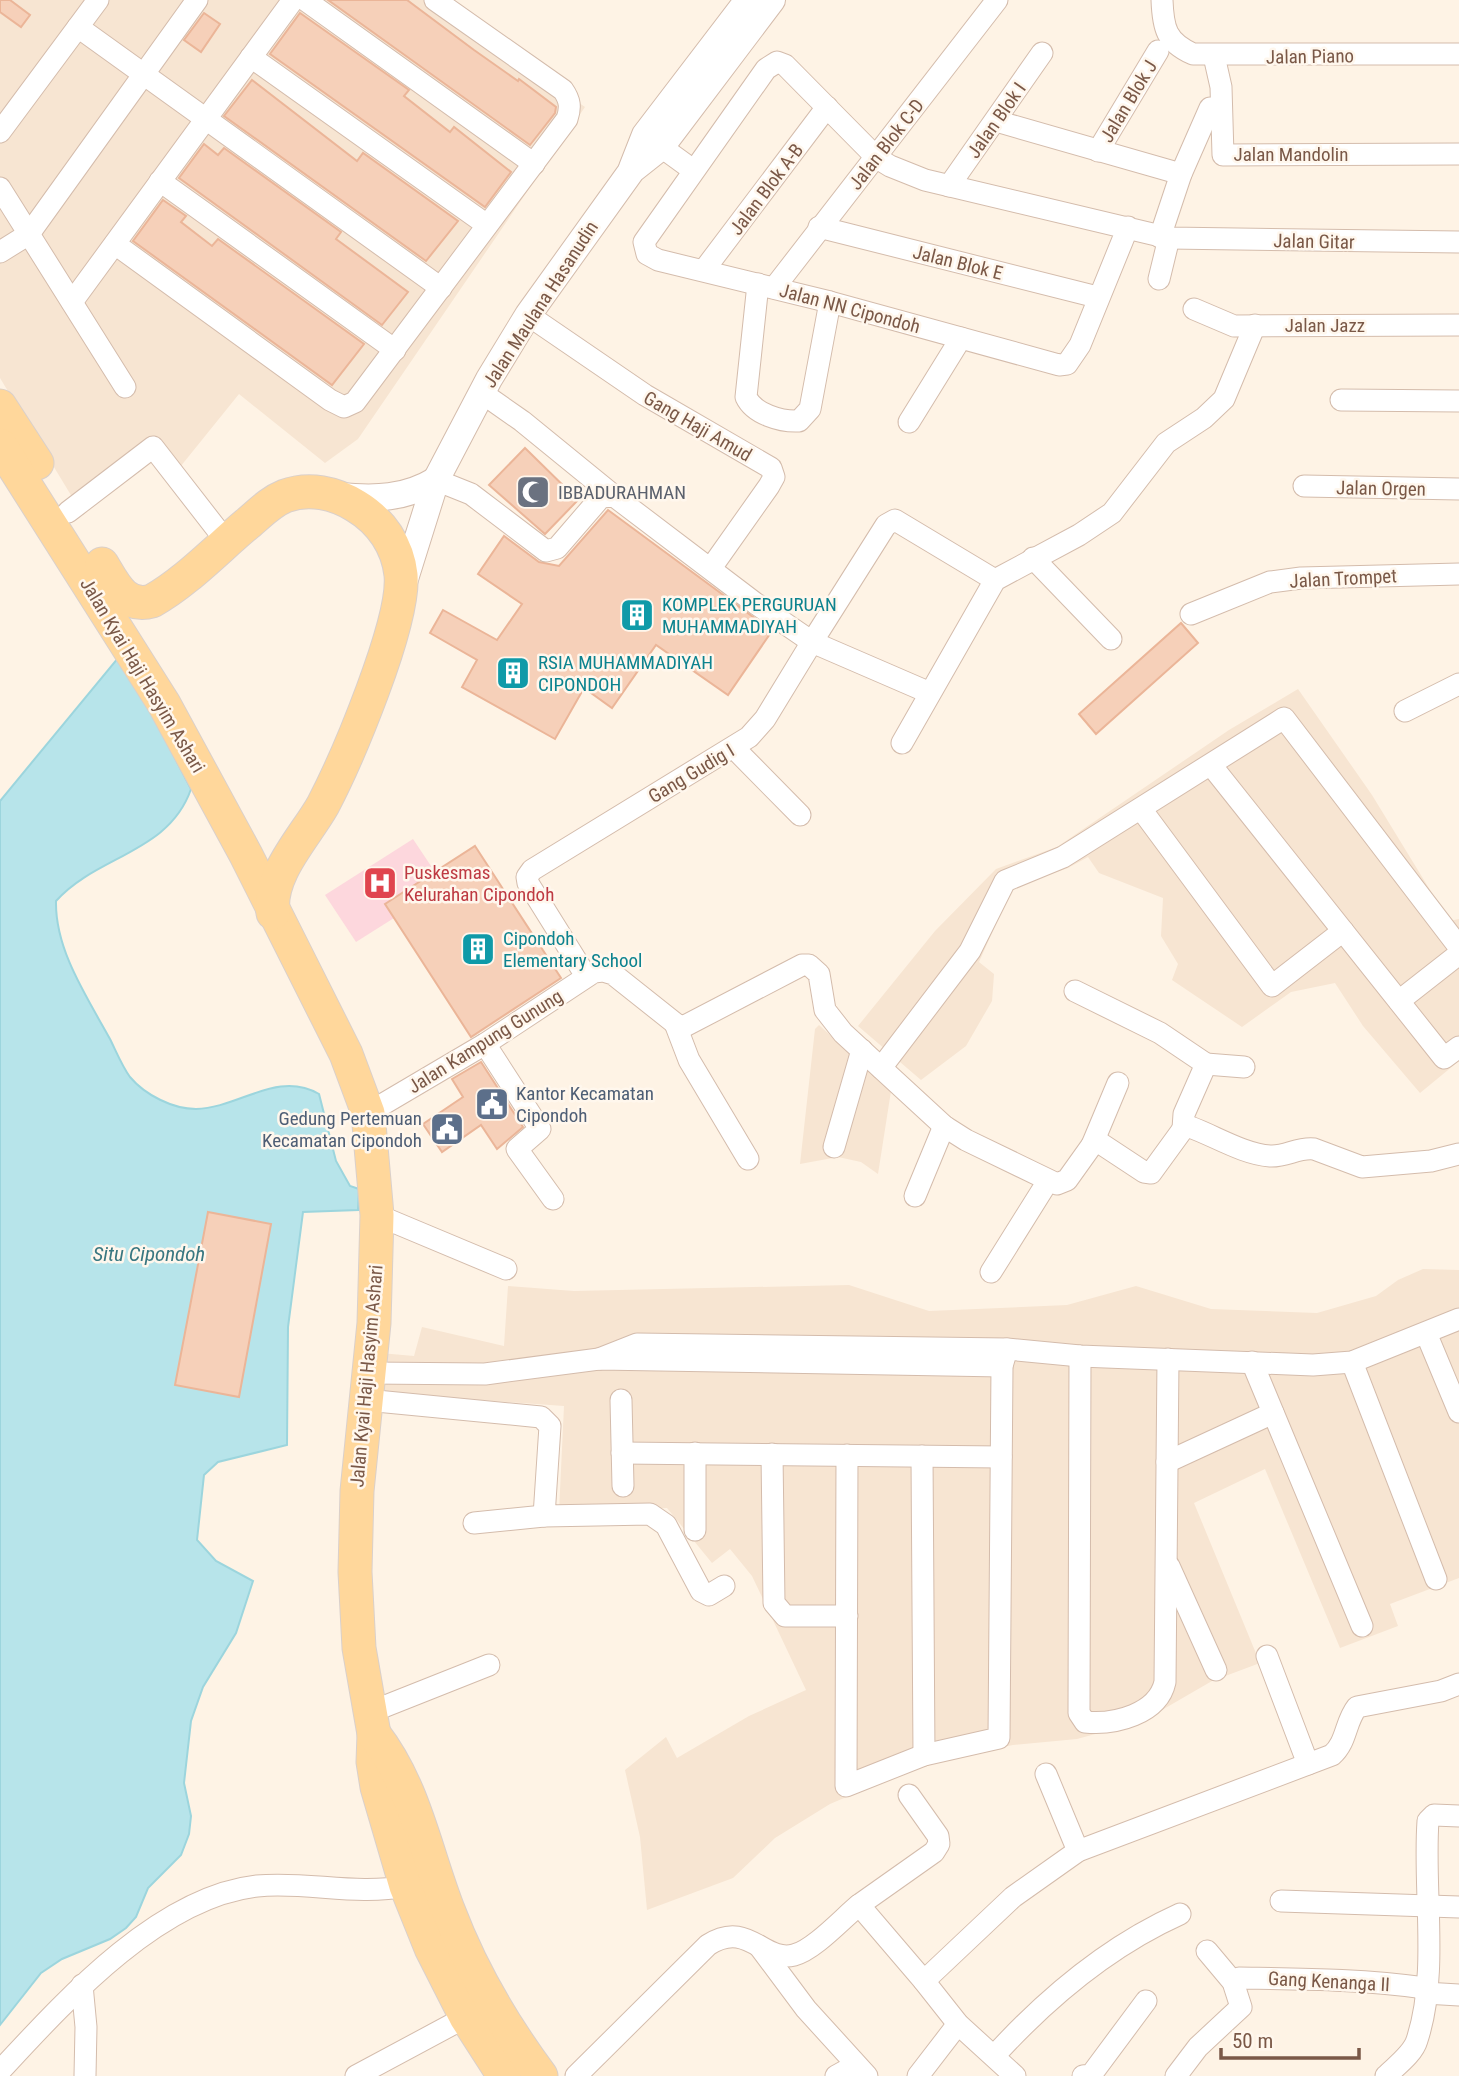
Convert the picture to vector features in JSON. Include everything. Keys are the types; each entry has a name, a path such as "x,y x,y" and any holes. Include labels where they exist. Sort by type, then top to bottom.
{"main road":[{"name":"Jalan Kyai Haji Hasyim Ashari","path":"0,406 123,595 138,604 156,599"},
{"name":"Jalan Kyai Haji Hasyim Ashari","path":"0,445 164,704 246,855 346,1054 368,1113 377,1215 374,1323 357,1490 355,1572 357,1632 371,1724 372,1755 377,1787 407,1886 431,1948 499,2074"},
{"path":"164,704 150,666 144,636 147,614 156,599 270,505 285,496 311,491 331,495 363,511 388,537 401,573 400,601 348,753 318,813 273,890 273,913"},
{"path":"246,855 264,869 285,867"},
{"name":"Jalan Kyai Haji Hasyim Ashari","path":"371,1724 403,1779 447,1909 474,1970 541,2076"}],"street":[{"path":"0,132 98,0"},
{"path":"0,252 29,234 197,0"},
{"path":"72,302 293,0"},
{"path":"305,0 534,164"},
{"path":"115,244 339,405 344,407 355,402 567,119 569,100 556,84 435,0"},
{"name":"Jalan Maulana Hasanudin","path":"400,601 411,552 436,480 482,393 539,323 632,170 748,0"},
{"name":"Jalan Maulana Hasanudin","path":"653,141 772,0"},
{"name":"Jalan Blok C-D","path":"766,286 877,158 997,0"},
{"path":"1161,0 1162,44"},
{"path":"78,27 441,288"},
{"name":"Jalan Piano","path":"1162,44 1193,54 1214,55 1459,54"},
{"name":"Jalan Blok J","path":"1098,151 1162,44"},
{"name":"Jalan Blok I","path":"949,186 1042,53"},
{"name":"Jalan Mandolin","path":"1214,55 1221,87 1223,155 1459,154"},
{"path":"251,57 487,225"},
{"name":"Jalan Gitar","path":"693,170 774,62 785,65 877,158 908,174 949,186 1164,237 1459,242"},
{"name":"Jalan Blok A-B","path":"704,270 827,107"},
{"path":"1159,279 1164,237 1181,174 1210,108"},
{"path":"996,121 1181,174"},
{"path":"653,141 693,170"},
{"name":"Jalan NN Cipondoh","path":"693,170 648,232 644,248 647,254 658,260 830,302 1059,365 1067,364 1080,345 1097,297"},
{"path":"160,181 395,350"},
{"path":"0,188 125,387"},
{"name":"Jalan Blok E","path":"819,227 1097,297"},
{"path":"1097,297 1128,227"},
{"path":"766,286 746,397 753,408 778,418 799,421 810,409 830,302"},
{"name":"Jalan Jazz","path":"1194,309 1227,325 1459,325"},
{"name":"Gang Haji Amud","path":"539,323 645,395 771,468 774,477 769,486 711,568"},
{"path":"902,743 995,580 1079,535 1112,513 1166,443 1224,399 1255,325"},
{"path":"909,422 961,338"},
{"path":"482,393 522,421 614,496 755,603 813,642 930,693"},
{"path":"1341,400 1459,401"},
{"path":"68,512 153,447 226,541"},
{"path":"331,495 369,499 396,496 421,489 436,480 471,494 546,551 557,548 601,497 614,496"},
{"name":"Jalan Orgen","path":"1304,486 1459,489"},
{"name":"Gang Gudig I","path":"586,976 528,883 528,874 734,747 765,719 886,525 895,520 995,580"},
{"path":"1033,558 1111,639"},
{"name":"Jalan Trompet","path":"1191,614 1270,582 1301,578 1459,574"},
{"path":"1405,711 1459,684"},
{"path":"881,1068 970,951 1005,881 1063,858 1284,718 1459,947"},
{"path":"734,747 800,814"},
{"path":"1211,765 1444,1058 1459,1047"},
{"path":"1141,809 1272,986 1343,931"},
{"path":"1399,1001 1459,954"},
{"path":"586,976 599,971 613,974 676,1026 684,1028 802,965 809,965 819,974 827,1014 944,1126 1048,1181 1061,1184 1067,1180 1092,1145 1118,1083"},
{"name":"Jalan Kampung Gunung","path":"368,1113 485,1044 586,976"},
{"path":"1074,991 1160,1033 1206,1064 1244,1067"},
{"path":"676,1026 689,1060 748,1159"},
{"path":"485,1044 540,1129 517,1149 552,1199"},
{"path":"834,1147 862,1050"},
{"path":"1092,1145 1103,1145 1148,1173 1183,1129 1184,1114 1206,1064"},
{"path":"915,1196 944,1126"},
{"path":"1183,1129 1190,1127 1267,1156 1284,1156 1305,1148 1314,1149 1362,1167 1431,1161 1459,1154"},
{"path":"991,1272 1048,1181"},
{"path":"377,1215 506,1269"},
{"path":"368,1386 599,1359 1080,1356 1252,1362 1352,1362 1459,1319"},
{"path":"1426,1333 1459,1412"},
{"path":"1080,1356 1079,1713 1085,1722 1101,1724 1147,1710 1162,1697 1165,1682 1168,1359"},
{"path":"847,1455 846,1786 924,1755 999,1738 1004,1357"},
{"path":"1252,1362 1362,1626"},
{"path":"1352,1362 1436,1578"},
{"path":"368,1386 532,1414 547,1420 550,1426 544,1516"},
{"path":"621,1399 623,1486"},
{"path":"1167,1462 1273,1413"},
{"path":"622,1452 1001,1457"},
{"path":"695,1453 695,1530"},
{"path":"772,1454 774,1603 785,1616 847,1616"},
{"path":"922,1456 924,1755"},
{"path":"474,1523 544,1516 650,1514 666,1525 701,1591 709,1595 724,1587"},
{"path":"1166,1559 1216,1670"},
{"path":"1266,1656 1308,1764"},
{"path":"371,1724 489,1665"},
{"path":"924,1981 1013,1897 1078,1851 1332,1755 1341,1747 1350,1715 1357,1707 1441,1691 1459,1684"},
{"path":"1046,1774 1078,1851"},
{"path":"576,2076 708,1945 720,1937 740,1936 758,1946 782,1954 797,1954 859,1905 934,1852 939,1844 938,1836 909,1795"},
{"path":"1386,2076 1418,2040 1425,1991 1430,1906 1427,1821 1434,1815 1459,1816"},
{"path":"0,2071 82,1985 174,1916 230,1892 256,1886 372,1890 407,1886"},
{"path":"1281,1901 1459,1907"},
{"path":"859,1905 958,2024 1015,2076"},
{"path":"995,2055 1023,2024 1068,1985 1117,1949 1180,1914"},
{"path":"758,1946 806,2009 862,2071"},
{"path":"1176,2076 1198,2047 1240,2009 1233,1982 1208,1951"},
{"name":"Gang Kenanga II","path":"1233,1982 1239,1978 1310,1979 1459,1995"},
{"path":"82,1985 86,2027 85,2076"},
{"path":"1083,2076 1091,2076 1146,2001"},
{"path":"356,2076 467,2017"},
{"path":"918,2076 958,2024"},
{"path":"836,2076 862,2071"}],"shaded area":[{"path":"0,0 428,0 585,107 358,439 325,463 239,394 168,482 149,456 83,515 0,378"},
{"path":"1298,689 1372,795 1449,921 1459,919 1459,1061 1420,1093 1363,1026 1335,983 1291,992 1242,1027 1172,980 1178,964 1161,936 1163,898 1099,873 1088,857 1068,868 1012,888 979,962 994,974 992,1001 966,1046 921,1080 858,1026 935,931 996,869 1057,847 1229,730"},
{"name":"Puskesmas Kelurahan Cipondoh","path":"413,839 435,872 385,904 394,918 356,942 325,895"},
{"path":"819,1025 891,1091 878,1174 861,1162 838,1157 800,1164 815,1029"},
{"path":"1423,1269 1459,1270 1459,1578 1390,1604 1398,1626 1340,1648 1265,1469 1194,1503 1260,1663 1212,1681 1143,1721 1077,1739 1013,1745 929,1762 830,1804 775,1838 733,1878 647,1910 640,1837 625,1770 666,1737 677,1758 749,1716 806,1690 752,1576 730,1549 712,1563 667,1508 559,1512 564,1406 380,1393 380,1353 414,1356 422,1327 504,1346 508,1286 574,1291 849,1285 929,1311 1067,1305 1136,1286 1211,1309 1317,1313 1376,1296 1398,1280"}],"water":[{"name":"Situ Cipondoh","path":"118,658 131,673 191,789 181,810 166,827 131,852 91,873 56,901 61,937 74,973 127,1073 143,1090 160,1100 178,1107 196,1109 288,1086 319,1094 336,1161 350,1186 359,1189 358,1210 303,1212 288,1327 287,1445 218,1462 204,1475 197,1540 216,1561 253,1581 236,1633 203,1687 191,1721 184,1783 191,1816 189,1834 181,1855 148,1888 136,1917 126,1928 110,1939 62,1959 41,1973 0,2025 0,801"}],"building":[{"path":"0,0 10,0 30,15 21,27 0,12"},
{"path":"328,0 407,0 556,107 555,113 530,145"},
{"path":"204,13 220,24 201,52 184,40"},
{"path":"300,13 409,90 404,96 450,132 454,127 511,172 485,207 270,54"},
{"path":"252,80 357,161 363,153 458,221 426,261 224,116"},
{"path":"204,144 218,155 224,148 341,232 336,239 408,292 382,325 179,178"},
{"path":"163,200 186,216 181,222 212,246 218,239 364,344 332,385 133,241"},
{"name":"IBBADURAHMAN","path":"525,448 578,500 545,534 489,485"},
{"name":"KOMPLEK PERGURUAN MUHAMMADIYAH","path":"608,510 772,631 728,695 656,645 612,708 584,688 555,739 462,687 477,660 430,633 443,610 497,640 522,604 478,574 504,536 539,562 559,566"},
{"path":"1181,623 1198,643 1096,734 1079,714"},
{"name":"Cipondoh Elementary School","path":"475,846 561,978 471,1037 385,904"},
{"name":"Kantor Kecamatan Cipondoh","path":"481,1062 523,1127 497,1149 481,1125 442,1152 423,1124 463,1097 452,1079"},
{"path":"208,1212 271,1224 239,1397 175,1385"}],"place":[{"name":"IBBADURAHMAN","path":"533,492"},
{"name":"KOMPLEK PERGURUAN MUHAMMADIYAH","path":"637,615"},
{"name":"RSIA MUHAMMADIYAH CIPONDOH","path":"513,673"},
{"name":"Puskesmas Kelurahan Cipondoh","path":"380,883"},
{"name":"Cipondoh Elementary School","path":"478,949"},
{"name":"Kantor Kecamatan Cipondoh","path":"492,1104"},
{"name":"Gedung Pertemuan Kecamatan Cipondoh","path":"447,1129"}]}
